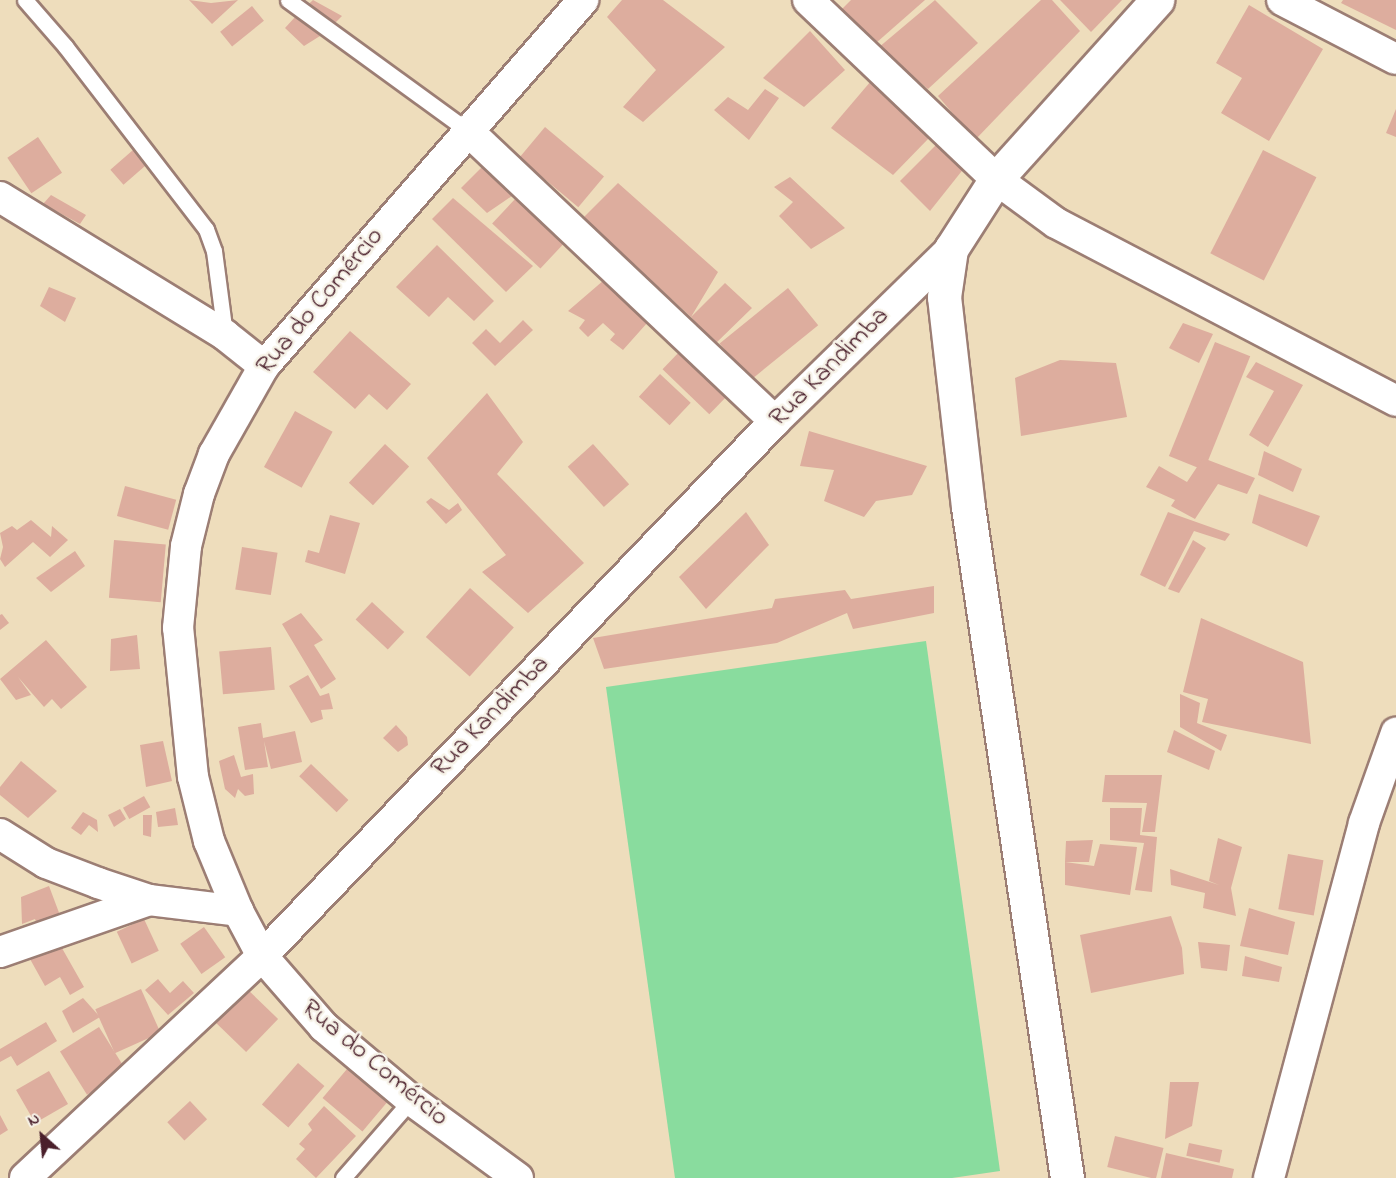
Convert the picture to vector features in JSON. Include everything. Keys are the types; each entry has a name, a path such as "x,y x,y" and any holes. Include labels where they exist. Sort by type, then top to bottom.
{"main road":[{"path":"1067,1178 968,507 944,297 951,249 996,179 1157,0"}],"street":[{"name":"Rua do Comércio","path":"518,1178 411,1100 324,1027 262,956 237,911 209,841 193,777 178,628 186,546 199,494 214,454 264,366 467,129 583,0"},
{"path":"808,0 996,179 1056,223 1396,401"},
{"path":"1282,0 1396,59"},
{"path":"467,129 775,421"},
{"path":"0,197 225,335 264,366"},
{"name":"Rua Kandimba","path":"26,1178 262,956 775,421 951,249"},
{"path":"1269,1178 1364,823 1396,733"},
{"path":"0,834 46,863 149,900 237,911"},
{"path":"0,952 149,900"}],"lane":[{"path":"25,0 65,46 206,229 214,251 225,335"},
{"path":"288,0 467,129"},
{"path":"343,1178 411,1100"}],"green space":[{"path":"926,641 1000,1171 952,1178 675,1178 606,687"}],"building":[{"path":"189,0 211,3 238,0 212,24"},
{"path":"313,0 342,16 325,33 296,16"},
{"path":"622,0 663,0 725,47 643,122 623,107 656,70 607,17"},
{"path":"851,0 925,0 876,43 841,10"},
{"path":"935,0 978,43 928,89 878,48"},
{"path":"1041,0 1052,0 1080,31 975,140 938,96"},
{"path":"1060,0 1122,0 1091,32"},
{"path":"1343,0 1396,0 1396,30 1341,3"},
{"path":"1249,5 1323,49 1269,141 1221,113 1242,78 1216,63"},
{"path":"252,6 264,21 232,47 220,32"},
{"path":"296,16 320,36 304,46 285,28"},
{"path":"810,31 845,70 804,107 763,78"},
{"path":"871,81 929,138 893,175 831,128"},
{"path":"765,89 779,98 749,140 714,110 728,97 748,110"},
{"path":"1396,109 1396,137 1386,133"},
{"path":"545,127 604,176 578,207 519,158"},
{"path":"38,137 62,173 31,193 7,158"},
{"path":"939,142 965,167 930,211 900,181"},
{"path":"133,150 146,165 123,185 110,170"},
{"path":"1263,150 1316,177 1264,281 1210,253"},
{"path":"483,166 512,196 487,213 461,188"},
{"path":"790,177 845,228 811,249 779,216 793,202 774,187"},
{"path":"618,183 718,272 691,317 583,218"},
{"path":"51,195 86,215 80,224 43,204"},
{"path":"453,198 533,266 506,292 432,219"},
{"path":"516,198 564,243 540,269 492,224"},
{"path":"437,245 494,301 474,321 448,297 429,317 396,287"},
{"path":"611,274 656,313 623,350 610,340 615,334 603,323 588,337 579,328 585,320 568,311"},
{"path":"725,283 752,308 714,345 691,317"},
{"path":"49,287 76,298 65,322 40,306"},
{"path":"788,288 818,325 750,381 720,343"},
{"path":"523,320 533,330 495,366 472,343 486,329 500,343"},
{"path":"1183,323 1213,334 1199,363 1169,348"},
{"path":"350,331 411,384 387,410 369,394 355,409 313,372"},
{"path":"1215,342 1250,356 1204,470 1169,456"},
{"path":"682,349 729,394 709,414 663,369"},
{"path":"1060,360 1116,363 1127,417 1021,436 1015,378"},
{"path":"1256,362 1303,385 1268,447 1249,435 1274,391 1246,377"},
{"path":"660,374 691,403 670,425 639,397"},
{"path":"487,393 523,442 497,474 584,563 528,613 482,572 506,555 427,458"},
{"path":"295,411 333,432 302,488 264,467"},
{"path":"809,431 927,466 912,495 876,501 864,517 824,501 834,470 800,466"},
{"path":"385,444 409,467 373,505 349,483"},
{"path":"593,444 629,484 604,507 568,467"},
{"path":"1264,451 1302,469 1293,492 1258,475"},
{"path":"1203,458 1255,478 1247,494 1218,484 1195,519 1171,506 1175,500 1146,487 1159,466 1187,482"},
{"path":"125,486 176,500 168,530 117,516"},
{"path":"1259,494 1320,516 1307,547 1252,523"},
{"path":"431,498 449,510 458,503 462,510 446,524 426,502"},
{"path":"746,512 769,545 706,609 679,577"},
{"path":"1168,512 1230,534 1225,541 1194,531 1165,587 1140,575"},
{"path":"330,515 360,523 345,574 305,562 308,550 319,553"},
{"path":"31,520 51,537 52,526 68,540 50,557 33,542 5,567 0,559 3,547 0,533 12,526 17,530"},
{"path":"114,540 166,545 161,602 109,598"},
{"path":"1193,540 1206,548 1179,593 1168,589"},
{"path":"242,547 278,553 271,595 235,589"},
{"path":"75,551 85,566 51,592 36,578"},
{"path":"934,586 934,613 853,629 847,613 777,643 604,669 593,638 772,608 775,599 845,590 851,599"},
{"path":"470,588 514,627 470,677 426,637"},
{"path":"372,602 404,632 388,650 356,620"},
{"path":"301,613 323,640 314,645 336,679 321,689 282,624"},
{"path":"2,614 9,623 0,630 0,615"},
{"path":"1201,618 1303,662 1311,744 1202,722 1208,699 1183,692"},
{"path":"137,635 140,669 110,671 111,639"},
{"path":"46,640 87,687 61,709 52,699 44,707 18,677 31,695 16,700 0,679"},
{"path":"271,647 275,690 223,694 219,652"},
{"path":"308,675 320,696 329,693 333,709 321,710 323,719 311,723 289,686"},
{"path":"1180,694 1200,703 1197,723 1227,735 1221,751 1180,727"},
{"path":"261,723 263,738 295,731 302,762 271,769 264,741 268,767 245,770 238,727"},
{"path":"396,725 407,737 408,745 398,752 383,738"},
{"path":"1174,730 1215,751 1209,770 1167,752"},
{"path":"163,741 172,781 146,787 140,745"},
{"path":"234,755 241,777 253,774 254,794 245,796 238,789 235,798 225,789 219,761"},
{"path":"21,761 57,791 28,818 0,795 0,787"},
{"path":"311,764 348,800 337,812 299,776"},
{"path":"1105,775 1162,775 1155,832 1142,832 1147,803 1102,802"},
{"path":"144,796 150,807 129,819 123,808"},
{"path":"175,808 178,825 158,827 156,812"},
{"path":"1110,808 1142,808 1140,835 1157,837 1152,892 1135,890 1144,843 1110,840"},
{"path":"120,809 126,819 114,827 108,815"},
{"path":"83,812 97,820 98,832 89,825 81,835 71,828"},
{"path":"143,815 152,815 151,837 143,835"},
{"path":"1218,838 1242,847 1231,888 1236,916 1203,908 1205,893 1171,885 1170,869 1219,885 1209,881"},
{"path":"1093,840 1089,862 1065,862 1066,841"},
{"path":"1100,844 1137,847 1130,895 1065,885 1065,862 1094,866"},
{"path":"1288,854 1323,860 1314,915 1278,909"},
{"path":"49,886 61,918 38,927 35,919 22,924 21,897"},
{"path":"1249,908 1295,922 1288,955 1240,946"},
{"path":"1171,916 1182,948 1184,974 1091,993 1080,935"},
{"path":"144,919 159,951 132,963 117,932"},
{"path":"204,927 225,957 201,974 180,944"},
{"path":"54,934 84,987 70,995 60,977 45,986 25,950"},
{"path":"1198,942 1230,945 1227,971 1201,968"},
{"path":"1245,956 1282,967 1279,982 1242,976"},
{"path":"158,979 170,993 183,981 194,993 168,1015 145,990"},
{"path":"245,987 278,1019 246,1052 213,1020"},
{"path":"141,989 161,1033 115,1053 95,1009"},
{"path":"83,998 100,1017 73,1033 62,1011"},
{"path":"46,1022 57,1041 17,1066 11,1056 0,1062 0,1049"},
{"path":"99,1027 126,1070 87,1095 60,1051"},
{"path":"298,1063 324,1086 288,1127 262,1105"},
{"path":"347,1069 387,1102 362,1132 323,1098"},
{"path":"49,1071 68,1104 35,1123 16,1090"},
{"path":"1170,1082 1199,1082 1192,1126 1165,1139"},
{"path":"190,1101 207,1119 184,1140 167,1122"},
{"path":"324,1106 356,1136 316,1178 296,1159 305,1149 299,1144 312,1130 308,1124"},
{"path":"0,1115 8,1130 0,1135"},
{"path":"1115,1136 1164,1148 1156,1178 1107,1167"},
{"path":"1189,1143 1222,1150 1220,1163 1186,1156"},
{"path":"1166,1153 1234,1169 1232,1178 1161,1178"}]}
